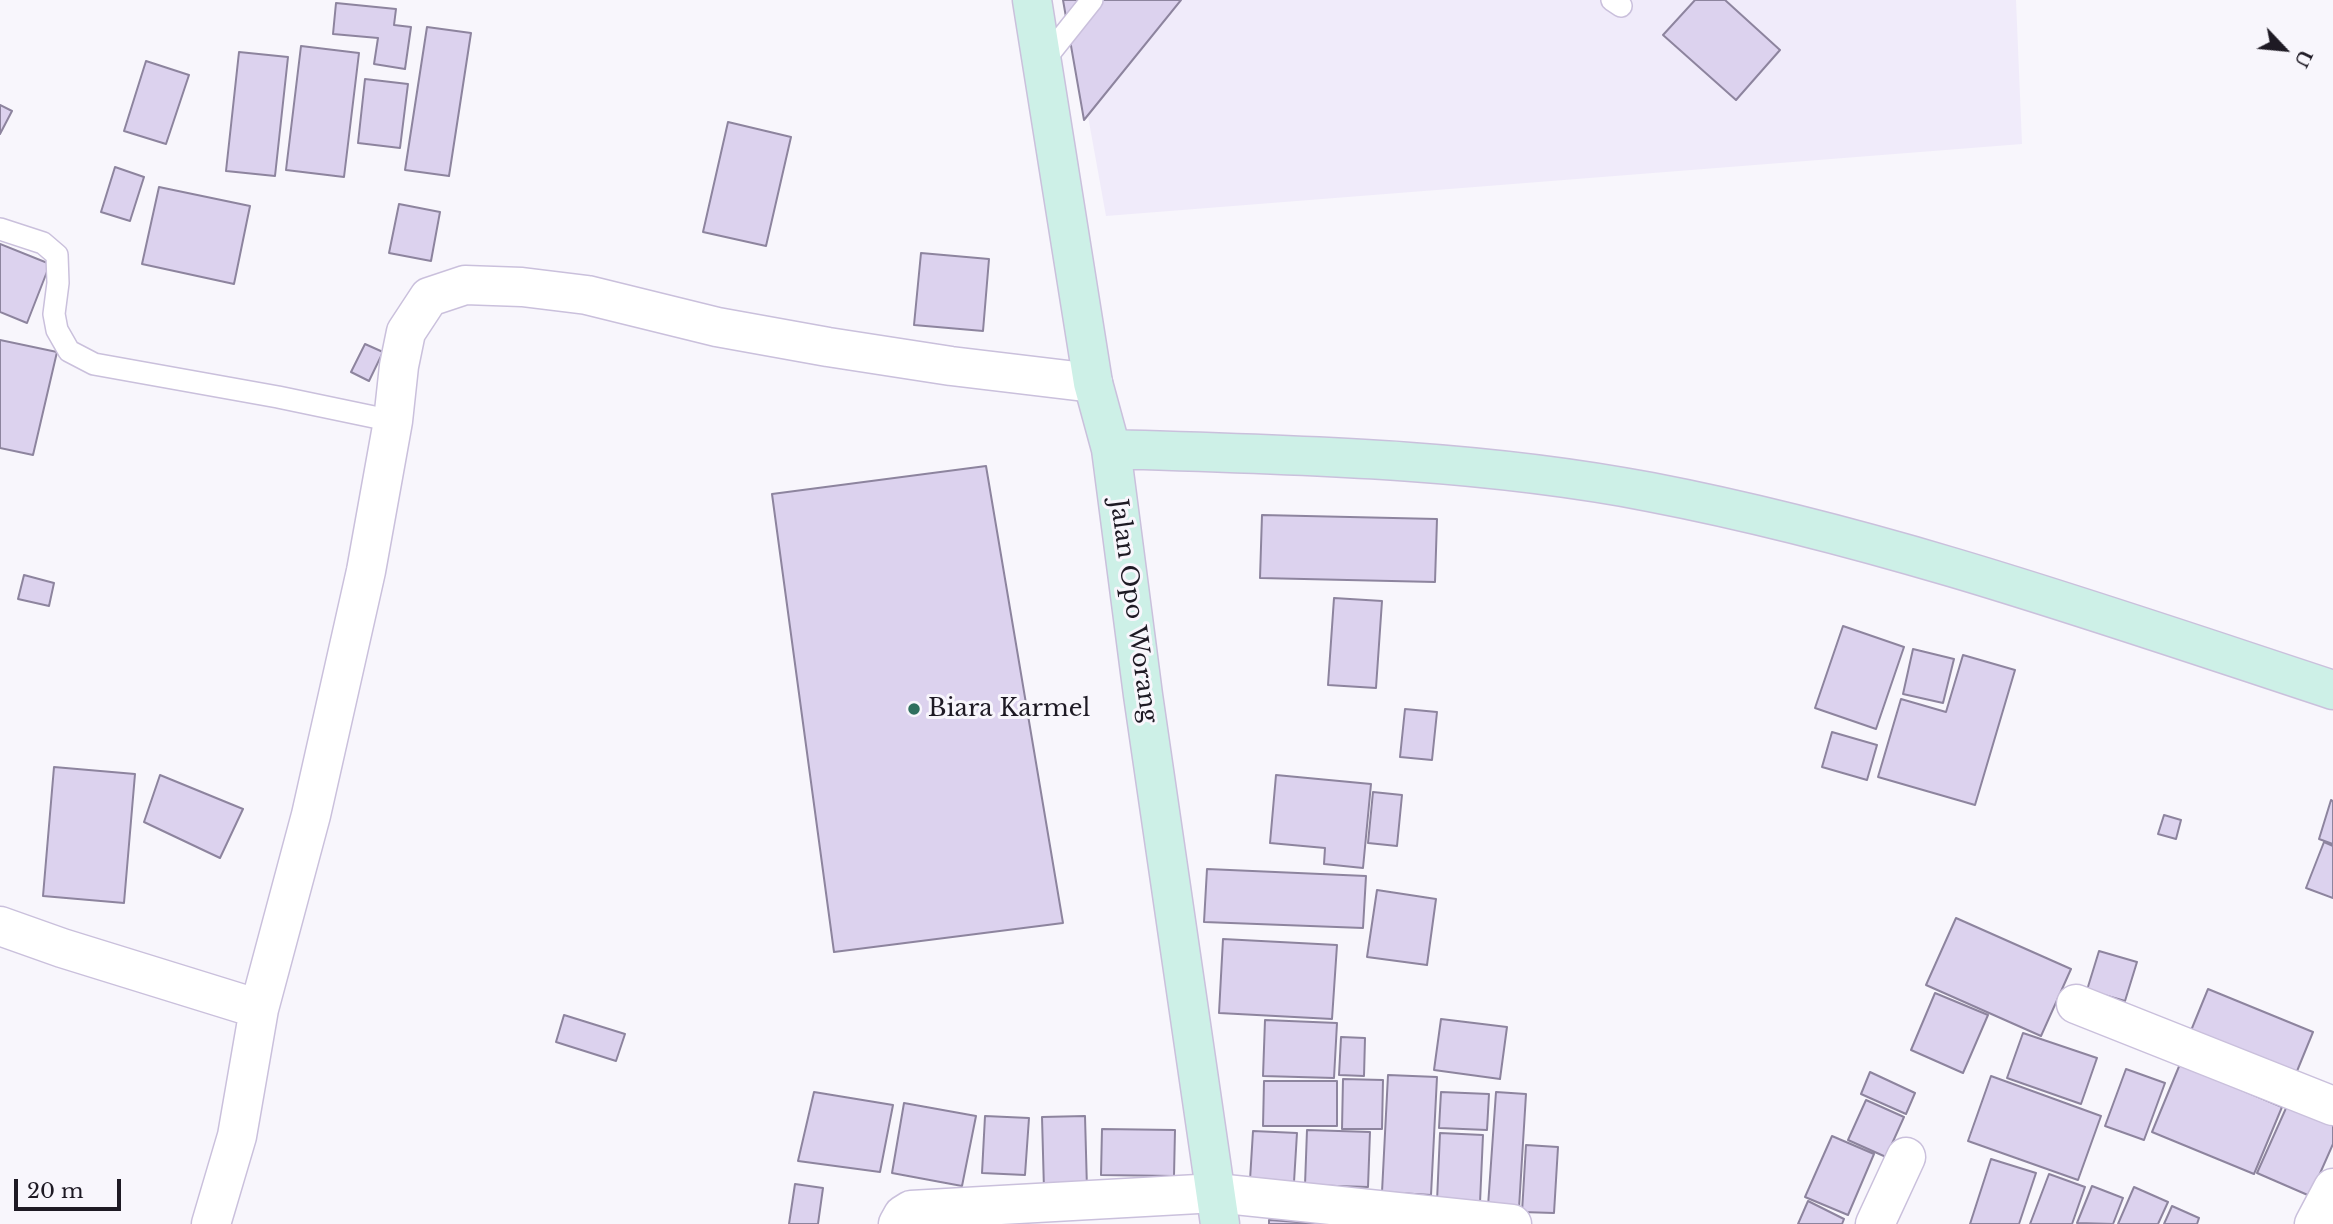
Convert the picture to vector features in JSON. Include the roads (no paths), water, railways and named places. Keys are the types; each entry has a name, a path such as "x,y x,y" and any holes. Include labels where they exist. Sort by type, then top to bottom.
{"street":[{"name":"Jalan Opo Worang","path":"1032,0 1093,383 1111,449 1218,1209"},
{"path":"211,1224 237,1136 259,1009 311,815 366,571 393,421 399,366 407,332 429,297 465,285 522,287 587,295 717,327 816,345 951,366 1093,383"},
{"path":"1111,449 1336,457 1512,471 1650,492 1854,538 2034,592 2333,690"},
{"path":"0,926 259,1009"},
{"path":"2076,1004 2333,1106"},
{"path":"1875,1224 1906,1157"},
{"path":"2314,1224 2333,1188"},
{"path":"898,1224 902,1215 911,1210 1218,1209 1512,1224"}],"lane":[{"path":"1041,64 1092,0"},
{"path":"0,229 43,243 57,255 58,283 54,314 57,330 69,351 94,364 393,421"}],"place":[{"name":"Biara Karmel","path":"914,709"}]}
